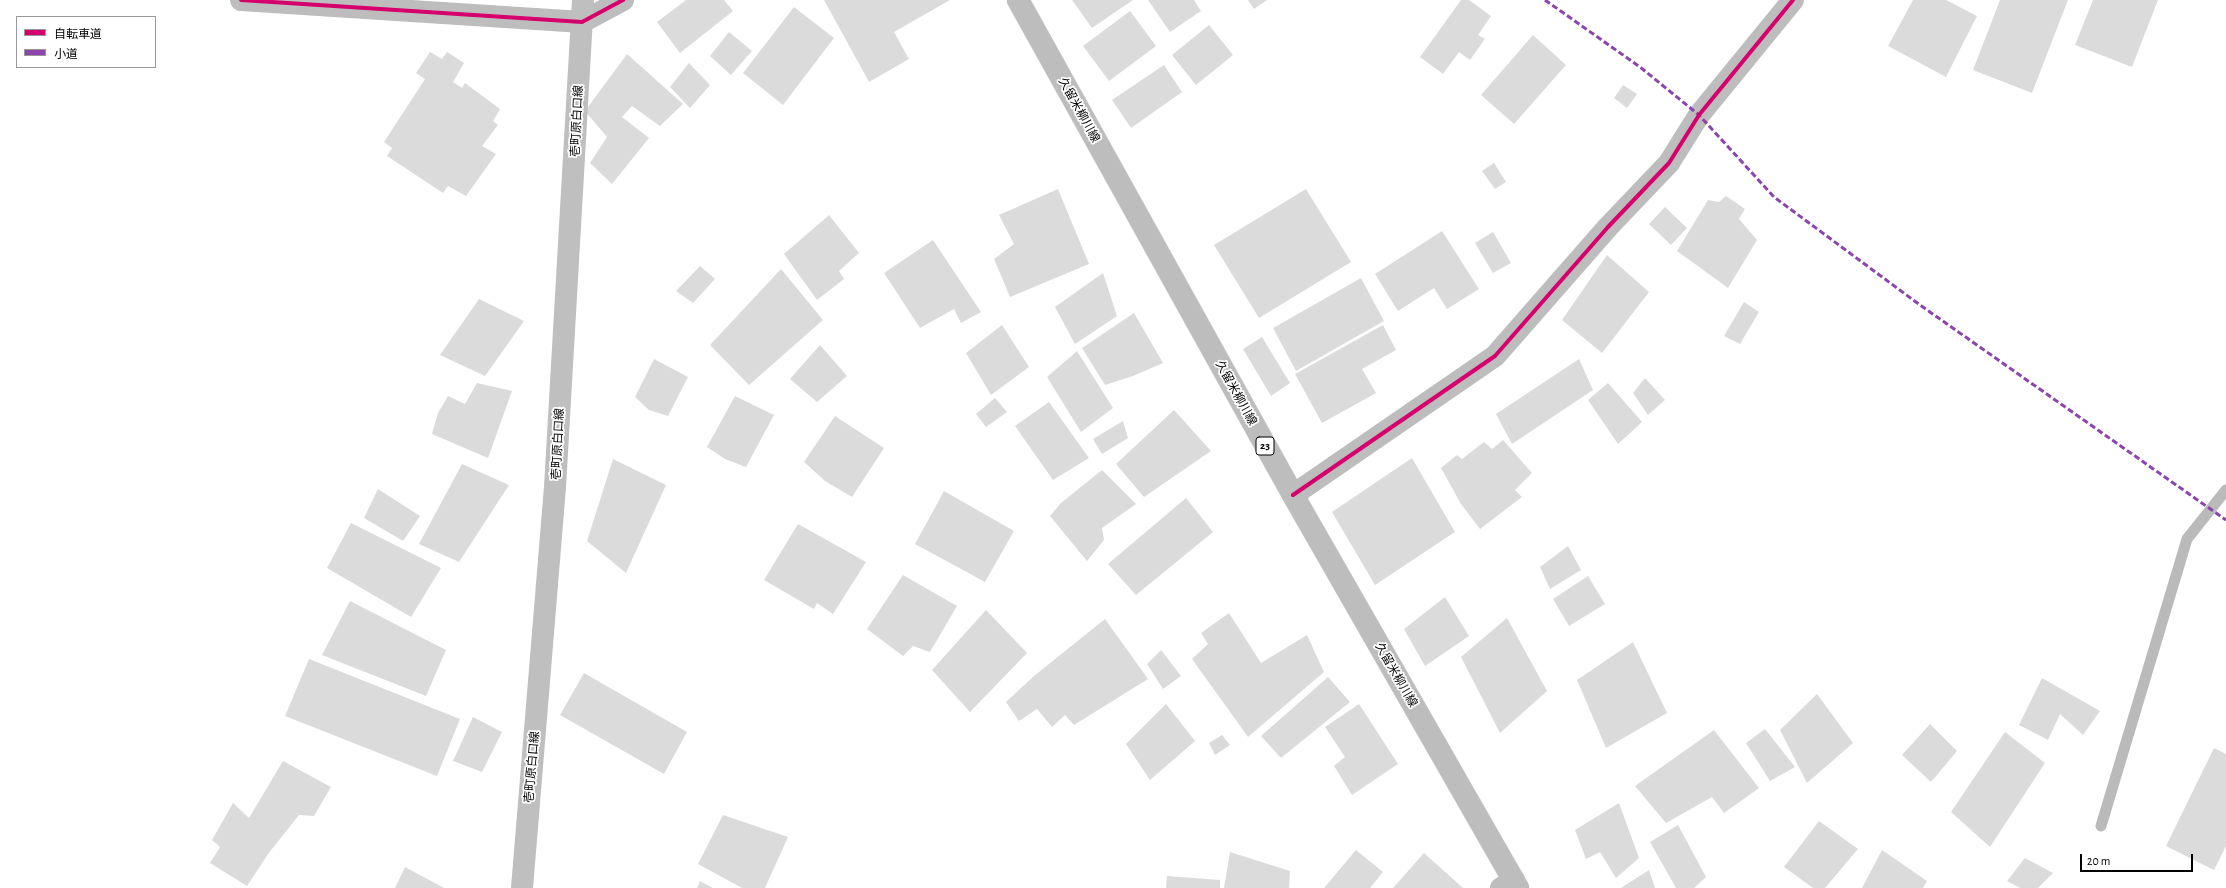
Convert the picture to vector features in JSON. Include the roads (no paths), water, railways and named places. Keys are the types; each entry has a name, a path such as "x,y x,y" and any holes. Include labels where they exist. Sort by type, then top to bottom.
{"main road":[{"name":"壱町原白口線","path":"522,888 556,487 583,0"}],"street":[{"path":"241,0 582,22 623,0"},
{"name":"久留米柳川線","path":"1018,0 1511,885"},
{"path":"1293,495 1495,356 1608,227 1669,163 1699,115 1793,0"}],"waterway":[{"path":"2101,826 2187,539 2226,490"}]}
